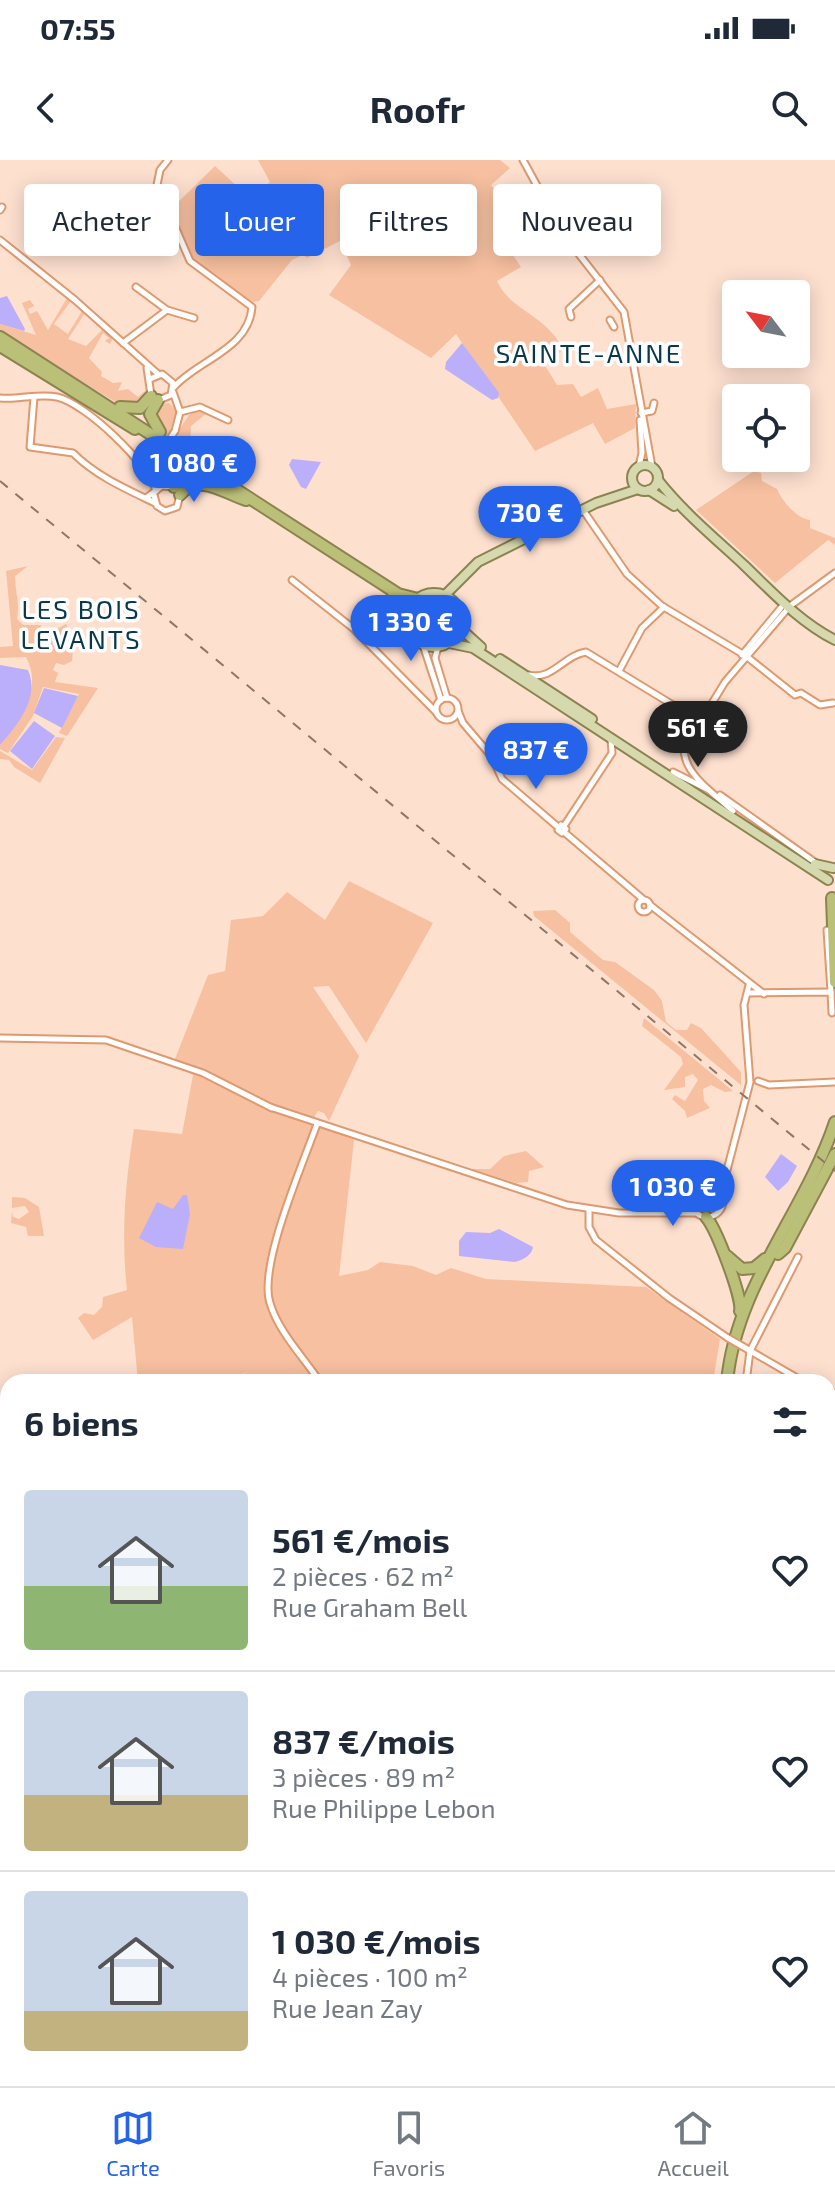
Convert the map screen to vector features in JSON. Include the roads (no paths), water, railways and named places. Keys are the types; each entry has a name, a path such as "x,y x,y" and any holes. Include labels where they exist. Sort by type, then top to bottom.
{"highway":[{"path":"0,337 399,600 408,613"},
{"path":"0,346 234,485 398,594 418,599"},
{"path":"98,402 133,410 158,398"},
{"path":"158,398 150,414 157,429 225,475 234,485"},
{"path":"156,442 181,470 182,478 172,489"},
{"path":"172,489 212,486 246,500"},
{"path":"833,900 833,987"},
{"path":"739,1324 818,1166 835,1122"},
{"path":"732,1374 745,1323 776,1251 835,1142"},
{"path":"821,1184 835,1154"},
{"path":"718,1213 717,1227 732,1265 742,1269 754,1268 776,1251 835,1162"},
{"path":"701,1215 714,1228 740,1295 731,1374"}],"main road":[{"path":"604,500 632,478 639,466 652,467 658,480 701,526 789,605 835,639"},
{"path":"632,478 638,489"},
{"path":"649,490 658,480"},
{"path":"445,595 478,562 604,500 638,489 649,490 701,526"},
{"path":"746,567 775,595 835,639"},
{"path":"456,604 466,573"},
{"path":"449,643 460,628 460,611 456,604 445,595 431,593 418,599 408,613 409,628 423,645 438,647 449,643 473,648 828,880"},
{"path":"460,628 471,641 819,867 834,866 828,880 833,900"}],"street":[{"path":"158,398 174,390 182,378 236,341 250,320 252,307 190,261 157,185 160,170 168,160"},
{"path":"523,160 564,235 624,312 652,467"},
{"path":"0,240 123,343 147,368 171,379 182,378"},
{"path":"571,317 569,309 576,307 581,294 600,280"},
{"path":"136,287 167,310 194,318"},
{"path":"123,343 167,310"},
{"path":"610,320 614,327"},
{"path":"147,368 150,379 148,387 158,398 180,410 200,407 228,420"},
{"path":"150,379 158,374"},
{"path":"155,503 152,478 156,460 175,431 180,410 171,379"},
{"path":"0,398 34,397 57,397 75,404 110,432 152,478 172,489 177,507 169,511 144,499 80,463 73,453 30,447 34,397"},
{"path":"639,403 642,453 639,466"},
{"path":"641,413 653,414 654,403"},
{"path":"132,457 152,478"},
{"path":"141,464 156,460"},
{"path":"152,478 156,460"},
{"path":"144,499 172,489"},
{"path":"583,510 627,574 664,607 744,656 795,695 801,693 820,705 833,703"},
{"path":"682,728 688,728 703,718 744,656 789,605 835,573"},
{"path":"290,582 354,629 445,720 453,718 458,711"},
{"path":"619,671 642,628 664,607"},
{"path":"423,645 442,700"},
{"path":"436,712 442,700 435,658 438,647"},
{"path":"510,666 531,676 546,675 582,652 596,656 673,705 680,712 688,765 733,811"},
{"path":"426,700 456,703 463,723 485,747 502,779 633,890 648,908 661,913 752,990 764,994 833,987"},
{"path":"453,718 463,723"},
{"path":"562,828 612,753 613,744 608,736"},
{"path":"612,753 623,750 642,759"},
{"path":"673,772 712,791 774,830 819,867"},
{"path":"641,902 641,910 648,908"},
{"path":"827,930 833,987 832,1013"},
{"path":"0,1038 106,1040 203,1073 270,1107 315,1123 589,1210 701,1215 718,1213 723,1205 721,1193 727,1159 751,1075 744,1005 752,990"},
{"path":"751,1075 757,1075 758,1081"},
{"path":"750,1082 769,1085 835,1082"},
{"path":"315,1123 383,1144"},
{"path":"315,1123 272,1258 266,1287 273,1313 315,1374"},
{"path":"651,1213 677,1208 691,1200 696,1190 716,1181 727,1159"},
{"path":"709,1186 721,1193"},
{"path":"691,1200 701,1215"},
{"path":"589,1210 589,1227 596,1240 669,1298 728,1338 790,1374"},
{"path":"747,1374 750,1351 798,1257"}],"railway":[{"path":"0,481 835,1171"}],"district":[{"name":"SAINTE-ANNE","path":"589,354"},
{"name":"LES BOIS LEVANTS","path":"81,625"}]}
